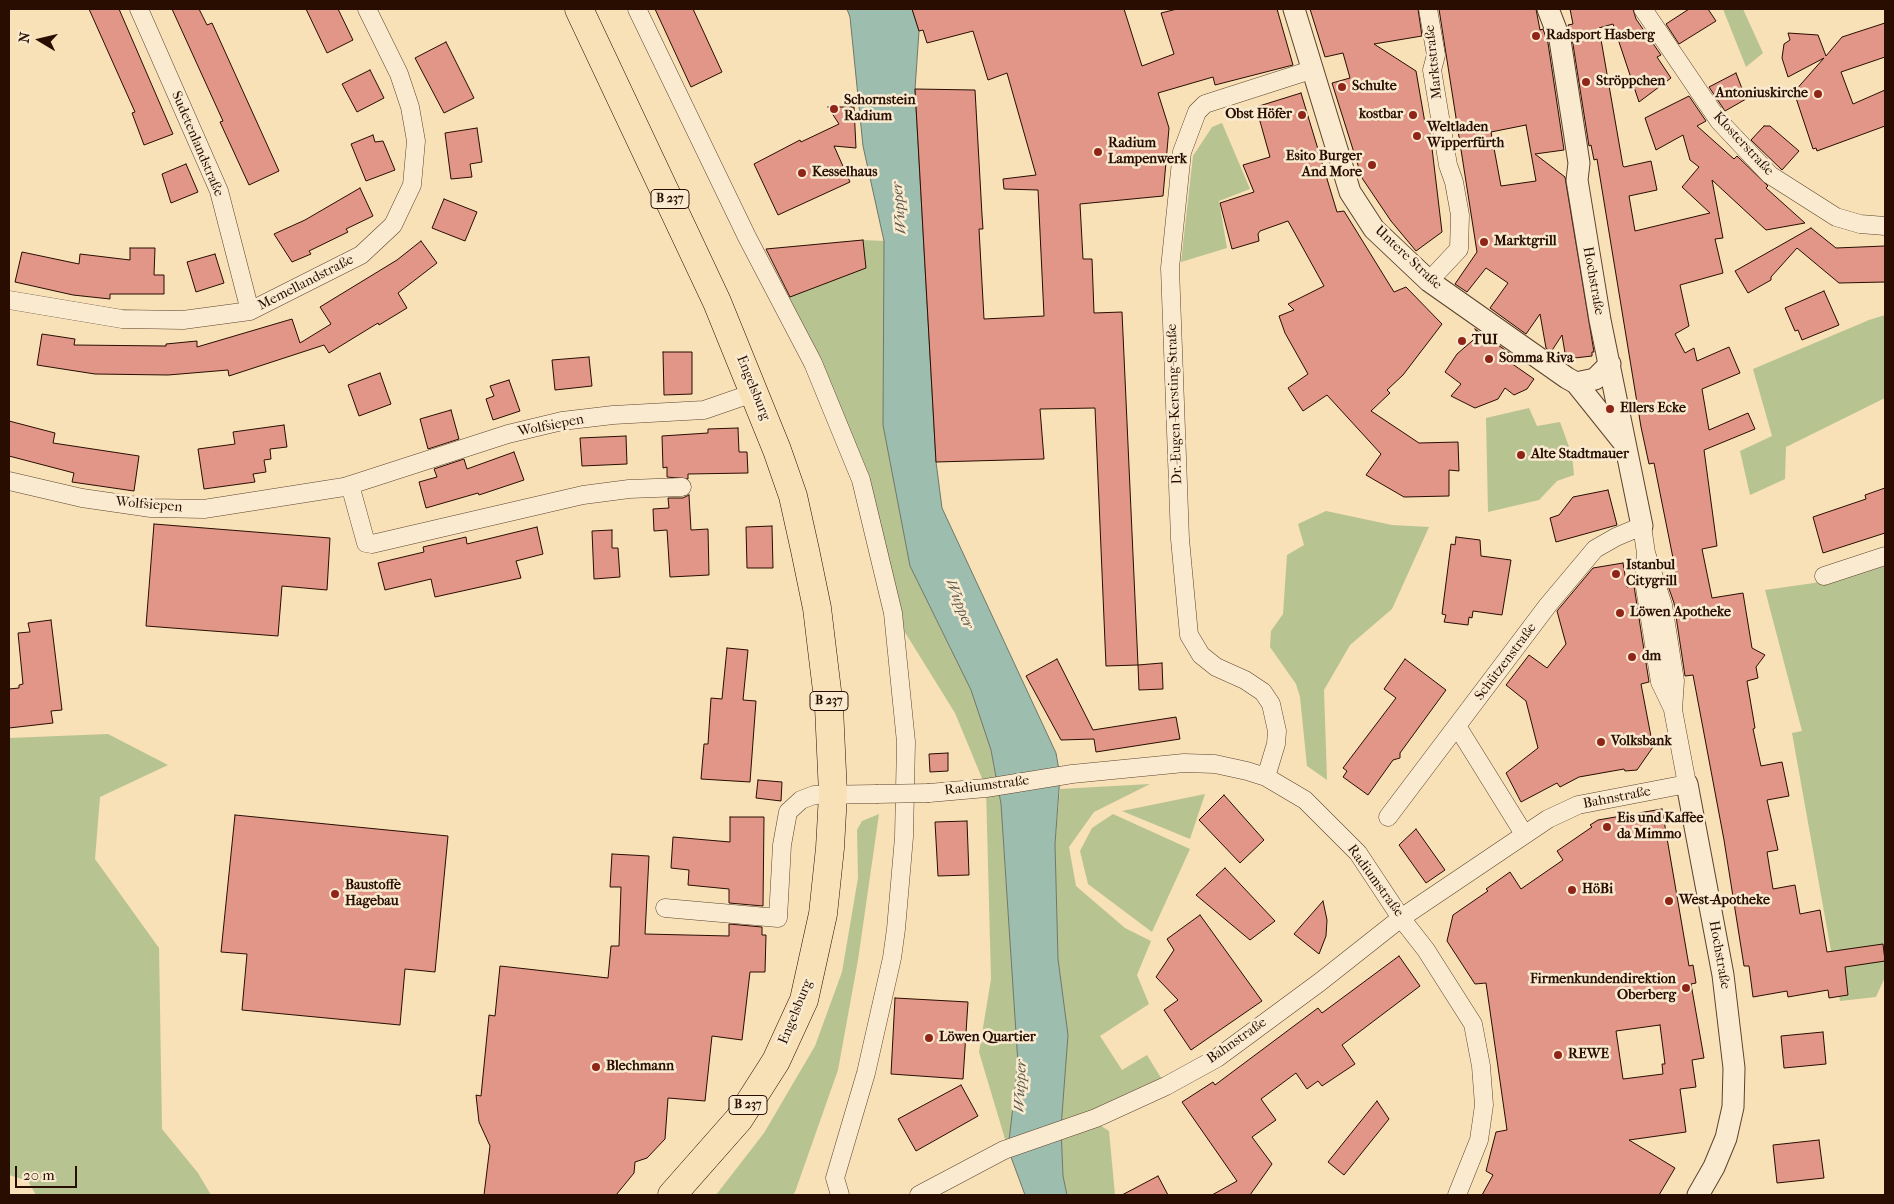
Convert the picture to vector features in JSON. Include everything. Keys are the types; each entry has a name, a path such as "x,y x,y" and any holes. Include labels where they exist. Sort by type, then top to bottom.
{"main road":[{"name":"Engelsburg","path":"579,9 714,293 756,392 793,496 817,608 829,706 833,794 830,848 823,914 804,1000 776,1061 739,1119 672,1195"}],"street":[{"name":"Sudetenlandstraße","path":"139,9 218,191 250,311"},
{"name":"Memellandstraße","path":"9,300 122,319 183,320 250,311 361,255 393,224 412,186 416,141 410,107 399,74 367,9"},
{"path":"636,9 751,246 813,363 861,480 893,613 906,742 904,837 896,929 892,958 866,1073 835,1178 840,1195"},
{"name":"Untere Straße","path":"1294,9 1311,70 1350,192 1374,229 1428,281 1552,369 1576,382"},
{"name":"Marktstraße","path":"1428,9 1436,55 1432,70 1448,165 1454,182 1460,215 1459,249 1428,281"},
{"name":"Hochstraße","path":"1548,9 1550,19 1560,40 1579,162 1576,180 1600,320 1627,447 1646,553 1663,605 1675,681 1673,710 1723,975 1734,1068 1733,1107 1726,1138 1714,1167 1698,1195"},
{"name":"Klosterstraße","path":"1643,9 1719,121 1770,175 1836,218 1860,224 1885,226"},
{"name":"Dr.-Eugen-Kersting-Straße","path":"1266,777 1276,744 1277,731 1271,704 1263,692 1245,680 1216,667 1201,654 1189,635 1180,539 1170,268 1182,152 1197,112 1205,104 1311,70"},
{"path":"1610,364 1596,379 1576,382 1627,447"},
{"name":"Wolfsiepen","path":"9,481 82,498 151,508 204,509 350,485 508,434 562,421 613,415 704,410 756,392"},
{"path":"350,485 366,543 372,544 583,495 629,489 682,487"},
{"name":"Schützenstraße","path":"1388,818 1548,604 1595,549 1616,537 1642,526"},
{"path":"1824,576 1885,556"},
{"path":"1457,726 1524,834"},
{"name":"Radiumstraße","path":"833,794 929,793 986,788 1072,774 1184,763 1222,766 1266,777 1305,800 1358,853 1426,950 1474,1027 1481,1066 1484,1105 1479,1140 1457,1195"},
{"name":"Bahnstraße","path":"919,1195 1004,1150 1080,1123 1166,1086 1217,1058 1320,982 1402,918 1524,834 1578,805 1687,784"},
{"path":"665,908 778,918 782,845 788,812 801,800 814,795 833,794"}],"green space":[{"path":"1723,9 1743,9 1763,53 1746,67"},
{"path":"1222,123 1250,189 1219,201 1227,248 1181,262 1193,156 1212,127"},
{"path":"863,240 884,241 883,425 910,566 971,690 991,750 1001,805 1018,1064 1008,1149 979,1052 991,979 986,788 955,713 893,613 861,480 813,363 789,297 866,268"},
{"path":"1885,315 1885,398 1786,447 1785,479 1750,495 1740,451 1772,436 1753,369"},
{"path":"1529,408 1537,426 1560,422 1572,455 1574,475 1557,481 1539,500 1488,512 1486,418"},
{"path":"1326,511 1392,525 1429,527 1392,609 1350,645 1324,690 1327,780 1307,766 1300,697 1296,684 1270,647 1271,631 1283,614 1287,555 1304,545 1298,524"},
{"path":"1885,566 1885,977 1876,997 1840,1001 1792,733 1802,731 1765,590 1814,583"},
{"path":"108,734 168,765 100,797 95,859 159,948 162,1129 198,1173 211,1195 36,1195 28,1181 9,1175 9,738"},
{"path":"1150,784 1094,812 1069,847 1076,886 1125,928 1151,941 1137,975 1149,1004 1100,1036 1122,1070 1147,1055 1166,1086 1098,1124 1109,1131 1115,1195 1067,1195 1063,1176 1061,1128 1068,1035 1058,959 1055,844 1060,789"},
{"path":"1205,794 1190,839 1122,811"},
{"path":"879,814 858,960 838,1070 795,1192 793,1195 716,1195 764,1133 815,1046 842,972 858,878 857,830 862,821"},
{"path":"1113,814 1190,849 1152,932 1088,884 1080,851 1092,828"}],"water":[{"name":"Wupper","path":"847,9 912,9 919,31 915,89 936,462 942,508 1056,753 1060,776 1055,844 1058,959 1068,1035 1061,1128 1063,1176 1067,1195 1025,1195 1008,1149 1018,1064 1001,804 991,750 971,690 910,566 883,425 884,241 863,146 850,17"}],"building":[{"path":"89,9 119,9 173,134 144,145 132,113 135,112"},
{"path":"172,9 199,9 207,25 212,23 279,171 249,185 220,122 223,121"},
{"path":"306,9 338,9 353,40 327,53"},
{"path":"655,9 693,9 722,72 691,87"},
{"path":"912,9 1124,9 1142,66 1174,54 1161,13 1177,9 1277,9 1293,65 1215,85 1213,77 1158,93 1169,128 1163,196 1080,204 1083,259 1092,259 1094,313 1122,312 1138,665 1106,666 1095,408 1040,409 1044,459 936,462 915,89 975,90 983,229 979,229 984,319 1044,316 1038,190 1004,189 1003,179 1036,175 1007,73 988,80 973,31 927,43 923,30 919,31"},
{"path":"1310,9 1418,9 1422,36 1374,44 1416,71 1425,123 1429,123 1442,232 1416,251 1391,221 1362,178 1332,83 1350,78 1343,53 1325,57"},
{"path":"1439,9 1536,9 1540,30 1543,29 1548,43 1564,150 1535,154 1565,177 1594,352 1592,352 1592,356 1566,359 1562,335 1551,352 1546,348 1540,314 1526,334 1490,308 1508,283 1486,268 1467,292 1455,284 1477,252","holes":["1526,125 1536,181 1501,186 1491,132"]},
{"path":"1570,9 1633,9 1636,19 1661,55 1657,57 1671,78 1639,102 1613,24 1599,28 1623,166 1651,161 1657,190 1629,196 1635,231 1710,213 1682,187 1699,167 1690,160 1683,135 1656,150 1645,118 1689,96 1706,121 1697,126 1734,159 1737,156 1768,186 1766,188 1805,223 1766,230 1712,180 1723,238 1715,239 1723,273 1680,285 1689,326 1675,334 1685,353 1694,348 1697,361 1729,347 1740,373 1702,389 1709,430 1748,413 1755,429 1704,450 1717,546 1702,549 1712,598 1743,593 1752,648 1765,655 1756,667 1758,678 1747,681 1755,728 1753,729 1761,766 1782,762 1789,796 1767,800 1778,850 1767,852 1773,889 1795,885 1800,914 1820,910 1827,952 1883,944 1885,961 1845,967 1848,995 1829,998 1828,990 1788,997 1787,991 1753,997 1749,966 1744,966 1724,840 1693,675 1685,676 1674,603 1666,580 1677,578 1654,463 1649,464 1641,427 1597,159 1594,160 1591,145 1589,146 1572,38 1568,25 1573,24"},
{"path":"1689,9 1708,9 1716,21 1679,44 1666,24"},
{"path":"1885,23 1885,57 1841,72 1853,104 1885,90 1885,126 1817,151 1816,148 1813,149 1794,92 1824,58 1788,77 1782,58 1784,44 1790,40 1788,33 1818,35 1826,56 1842,37"},
{"path":"446,42 474,98 444,113 415,58"},
{"path":"370,70 384,98 357,112 342,84"},
{"path":"1736,73 1746,99 1725,111 1709,87"},
{"path":"1301,93 1337,212 1344,211 1394,292 1406,287 1442,324 1403,375 1387,390 1390,393 1371,411 1419,443 1458,442 1459,471 1449,470 1449,496 1404,497 1366,475 1381,454 1327,395 1303,411 1288,388 1308,374 1285,333 1279,316 1294,310 1288,304 1324,286 1288,221 1260,231 1258,234 1259,241 1232,249 1220,203 1254,192 1243,165 1270,157 1256,107"},
{"name":"Kesselhaus","path":"828,107 854,107 856,148 834,146 850,182 778,215 754,164 800,140 801,142 839,124"},
{"path":"1764,126 1770,126 1799,151 1782,170 1751,140"},
{"path":"477,128 482,162 470,164 472,177 451,179 445,133"},
{"path":"373,135 375,142 383,141 395,170 366,181 351,144"},
{"path":"186,164 198,192 171,203 162,174"},
{"path":"360,188 373,216 346,229 348,232 309,251 311,254 292,262 274,234 305,220"},
{"path":"444,199 477,212 465,241 432,228"},
{"path":"1811,228 1836,248 1885,246 1885,282 1839,283 1797,248 1771,277 1771,280 1748,293 1735,271"},
{"path":"863,240 866,268 790,297 766,249"},
{"path":"421,241 437,263 398,293 407,308 329,353 324,345 229,376 228,370 168,375 95,374 37,365 42,334 75,339 74,345 166,346 166,344 197,341 197,347 292,319 300,343 331,324 320,307 397,260"},
{"path":"130,248 155,248 154,275 164,275 164,294 110,294 110,299 73,295 15,282 22,252 79,264 80,254 130,260"},
{"path":"215,254 224,283 196,292 187,262"},
{"path":"1824,291 1839,325 1802,340 1798,330 1795,331 1785,308"},
{"path":"1475,329 1511,354 1498,354 1534,379 1527,389 1514,395 1505,388 1498,399 1475,408 1451,396 1461,384 1445,372 1457,354 1479,335"},
{"path":"663,352 692,352 692,394 664,395"},
{"path":"589,357 592,386 555,390 552,360"},
{"path":"380,373 391,404 359,416 348,385"},
{"path":"509,380 520,411 493,420 486,399 494,396 490,386"},
{"path":"451,410 459,439 428,449 420,419"},
{"path":"9,421 55,433 53,443 139,456 134,491 72,482 74,473 9,456"},
{"path":"284,425 287,447 270,449 271,459 264,460 266,472 253,474 255,482 204,489 198,449 235,444 233,432"},
{"path":"738,428 739,452 747,452 748,473 688,474 688,479 667,477 667,467 663,468 662,436 708,433 708,429"},
{"path":"626,436 627,464 582,466 580,438"},
{"path":"514,452 524,480 479,495 478,493 426,508 419,482 437,477 434,469 464,459 467,469"},
{"path":"1885,488 1885,533 1823,553 1813,517 1866,499 1865,495"},
{"path":"1608,490 1617,525 1556,542 1550,518 1559,515 1573,497"},
{"path":"689,495 691,530 708,529 709,575 670,577 667,530 654,531 653,509 669,508 668,498 683,498"},
{"path":"154,524 330,538 327,590 282,586 278,636 146,626"},
{"path":"772,526 773,568 747,568 746,527"},
{"path":"537,527 543,554 516,561 521,578 435,597 431,579 385,590 378,563 424,552 423,547 466,537 467,544"},
{"path":"612,530 612,548 618,548 620,577 594,579 592,531"},
{"path":"1456,537 1480,540 1481,556 1511,560 1502,615 1473,611 1472,618 1469,617 1468,625 1444,622 1446,615 1442,614 1451,544 1455,545"},
{"path":"1623,563 1627,587 1634,586 1649,682 1641,684 1653,747 1637,770 1625,771 1624,769 1579,777 1560,787 1557,783 1521,802 1506,773 1538,748 1526,701 1506,685 1529,655 1547,668 1566,644 1557,611 1593,568"},
{"path":"51,620 62,710 51,711 53,723 9,728 9,689 19,688 19,685 23,684 18,633 30,632 28,623"},
{"path":"727,648 748,650 743,700 756,701 750,782 701,779 704,744 708,744 711,698 722,699"},
{"path":"1057,659 1093,730 1176,717 1180,739 1096,752 1094,739 1061,740 1026,676"},
{"path":"1405,659 1446,690 1400,753 1400,758 1393,760 1368,795 1343,777 1347,771 1343,768 1396,698 1384,689"},
{"path":"1162,663 1163,689 1139,690 1138,665"},
{"path":"948,753 948,771 930,772 929,754"},
{"path":"758,780 782,782 781,801 756,798"},
{"path":"1224,795 1264,840 1240,863 1199,820"},
{"path":"1662,809 1689,966 1693,965 1696,983 1691,984 1704,1058 1692,1060 1696,1087 1680,1089 1686,1132 1629,1140 1675,1168 1659,1195 1482,1195 1493,1175 1486,1171 1496,1132 1507,1130 1486,983 1475,984 1447,941 1453,915 1488,891 1486,889 1510,872 1521,889 1563,860 1557,851 1592,827 1590,825 1598,820","holes":["1660,1025 1665,1064 1662,1064 1663,1074 1623,1079 1616,1031"]},
{"name":"Baustoffe Hagebau","path":"235,815 448,836 435,972 405,969 400,1025 242,1010 247,954 221,952"},
{"path":"730,817 764,817 763,906 729,903 729,889 688,885 689,870 671,868 673,837 730,842"},
{"path":"967,821 969,875 938,876 935,822"},
{"path":"1416,829 1445,870 1426,883 1399,845"},
{"name":"Blechmann","path":"612,854 649,856 645,934 729,936 729,924 762,927 762,935 766,935 765,972 750,972 742,1040 712,1036 705,1101 668,1098 665,1139 647,1158 635,1162 634,1173 616,1195 484,1195 490,1146 479,1122 476,1095 481,1096 489,1015 495,1016 500,966 608,978 611,946 619,946 621,887 610,887"},
{"path":"1225,868 1275,921 1250,940 1196,895"},
{"path":"1323,901 1327,920 1326,936 1319,954 1294,934"},
{"path":"1200,915 1262,1001 1191,1050 1164,1010 1178,1000 1156,977 1174,950 1167,939"},
{"path":"1399,956 1420,986 1342,1045 1355,1064 1322,1086 1318,1081 1307,1089 1296,1073 1261,1099 1276,1120 1252,1137 1272,1164 1250,1195 1212,1195 1237,1181 1182,1102 1213,1082 1215,1085 1318,1008 1322,1013"},
{"name":"Löwen Quartier","path":"895,998 968,1002 963,1079 891,1074"},
{"path":"1823,1032 1826,1064 1784,1068 1781,1036"},
{"path":"961,1085 978,1116 916,1151 898,1119"},
{"path":"1377,1101 1389,1119 1344,1175 1328,1162"},
{"path":"1819,1140 1824,1178 1777,1183 1773,1145"},
{"path":"1158,1176 1168,1195 1122,1195"}],"place":[{"name":"Radsport Hasberg","path":"1536,36"},
{"name":"Ströppchen","path":"1586,82"},
{"name":"Schulte","path":"1342,87"},
{"name":"Antoniuskirche","path":"1818,94"},
{"name":"Schornstein Radium","path":"834,109"},
{"name":"Obst Höfer","path":"1302,115"},
{"name":"kostbar","path":"1413,115"},
{"name":"Weltladen Wipperfürth","path":"1417,136"},
{"name":"Radium Lampenwerk","path":"1098,152"},
{"name":"Esito Burger And More","path":"1372,165"},
{"name":"Kesselhaus","path":"802,173"},
{"name":"Marktgrill","path":"1484,242"},
{"name":"TUI","path":"1462,341"},
{"name":"Somma Riva","path":"1489,359"},
{"name":"Ellers Ecke","path":"1610,409"},
{"name":"Alte Stadtmauer","path":"1521,455"},
{"name":"Istanbul Citygrill","path":"1616,574"},
{"name":"Löwen Apotheke","path":"1620,613"},
{"name":"dm","path":"1632,657"},
{"name":"Volksbank","path":"1601,742"},
{"name":"Eis und Kaffee da Mimmo","path":"1607,827"},
{"name":"HöBi","path":"1572,890"},
{"name":"Baustoffe Hagebau","path":"335,894"},
{"name":"West-Apotheke","path":"1669,901"},
{"name":"Firmenkundendirektion Oberberg","path":"1686,988"},
{"name":"Löwen Quartier","path":"929,1038"},
{"name":"REWE","path":"1558,1055"},
{"name":"Blechmann","path":"596,1067"}]}
